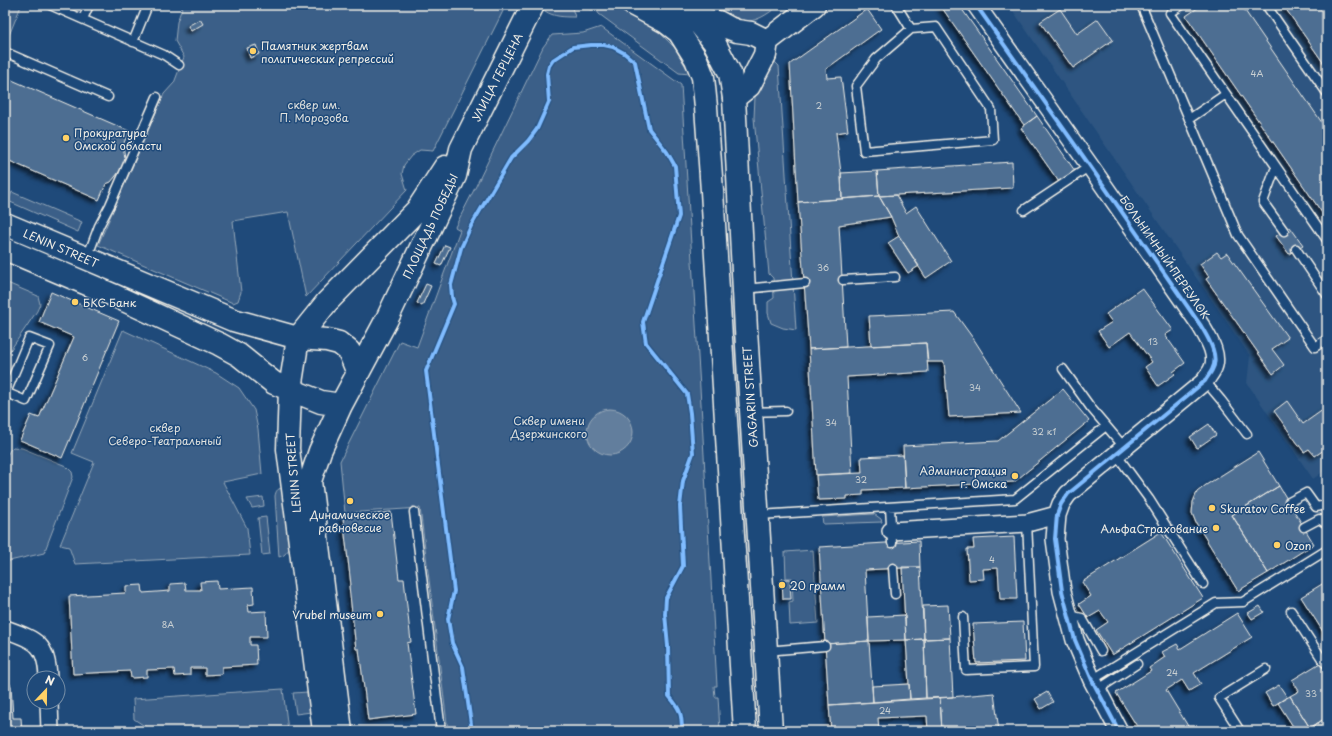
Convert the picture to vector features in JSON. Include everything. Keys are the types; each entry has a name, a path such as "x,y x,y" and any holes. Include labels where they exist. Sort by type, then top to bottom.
{"main road":[{"name":"УЛИЦА ГЕРЦЕНА","path":"461,149 533,5"},
{"path":"634,5 666,22 679,32 696,59 703,77 708,122 745,731"},
{"path":"675,5 694,17 718,22 728,28 750,33 767,41"},
{"path":"734,98 749,86 765,55 767,41 814,5"},
{"name":"GAGARIN STREET","path":"694,17 708,32 730,73 734,98 748,366 771,731"},
{"name":"ПЛОЩАДЬ ПОБЕДЫ","path":"290,389 298,338 327,302 417,210 431,190 442,170 461,149"},
{"name":"ПЛОЩАДЬ ПОБЕДЫ","path":"310,480 320,451 356,367 387,319 454,176 461,149"},
{"name":"LENIN STREET","path":"5,224 232,320 298,338"},
{"name":"LENIN STREET","path":"5,248 188,328 239,355 274,383 290,389 288,449 324,731"},
{"path":"78,279 86,259"},
{"path":"298,338 327,340 339,343 349,351 356,367"},
{"path":"723,368 748,366"},
{"path":"290,389 321,402 341,405"},
{"name":"LENIN STREET","path":"310,480 341,731"}],"street":[{"name":"БОЛЬНИЧНЫЙ ПЕРЕУЛОК","path":"976,5 1201,326 1210,343 1214,357 1213,369 1205,381 1068,494 1061,504 1057,515"},
{"path":"892,537 1026,523 1057,515 1055,539 1062,590 1075,640 1094,685 1118,731"},
{"path":"5,629 26,637 37,644 46,658 48,670"},
{"path":"49,710 50,731"}],"lane":[{"path":"50,5 164,55 179,66"},
{"path":"83,19 89,5"},
{"path":"133,42 148,5"},
{"path":"896,5 911,29"},
{"path":"1141,5 1238,235 1315,347 1327,339"},
{"path":"1182,5 1170,13 1327,240"},
{"path":"1266,5 1327,93"},
{"path":"936,27 991,109 993,140 864,151 856,86 876,59 911,29 936,27"},
{"path":"5,52 108,97"},
{"path":"1189,119 1226,94"},
{"path":"86,259 99,226 110,205 157,97"},
{"path":"1024,210 1090,166"},
{"path":"1276,166 1263,202 1284,231"},
{"path":"1296,249 1327,295"},
{"path":"843,280 895,277"},
{"path":"744,289 805,283"},
{"path":"29,338 50,346 26,401 6,392 29,338"},
{"path":"1063,369 1106,426 1149,499 1203,584"},
{"path":"1205,381 1247,434"},
{"path":"752,412 786,411"},
{"path":"758,515 1015,499 1106,426"},
{"path":"1289,502 1306,493 1316,507 1327,505"},
{"path":"890,507 892,537"},
{"path":"414,512 441,731"},
{"path":"1304,527 1319,519 1327,524"},
{"path":"963,618 966,670 1034,667 1026,523"},
{"path":"1094,685 1216,603 1242,602 1327,550"},
{"path":"894,568 895,594"},
{"path":"1291,611 1324,662 1327,663"},
{"path":"1068,615 1082,618 1101,651"},
{"path":"765,651 825,646"},
{"path":"1094,685 1137,664"},
{"path":"1240,731 1219,698 1266,669"}],"shaded area":[{"path":"1009,5 1327,5 1327,469 1313,479 1247,383 1250,356"},
{"path":"605,409 615,409 623,413 629,419 633,427 633,437 629,445 623,451 615,455 605,455 597,451 591,445 587,437 587,427 591,419 597,413"}],"green space":[{"path":"13,5 21,6 5,45 5,18 9,9"},
{"name":"сквер им. П. Морозова","path":"183,5 500,5 503,11 433,151 420,150 411,156 404,165 402,174 407,190 306,297 288,212 233,221 241,292 238,301 233,303 98,245 164,94 174,83 184,57 175,41 177,22"},
{"path":"549,5 571,5 575,17 559,16 548,13 545,11"},
{"path":"589,5 613,5 660,33 675,48 690,74 679,73 599,14 595,8 591,10"},
{"path":"710,5 777,5 777,7 757,19 743,21"},
{"name":"Сквер имени Дзержинского","path":"601,27 681,85 717,686 714,686 715,697 718,697 720,731 448,731 420,508 345,513 340,461 400,341 417,347 460,230 455,227 543,47 552,35 583,33"},
{"path":"770,57 779,66 796,330 783,328 771,323 768,313 768,302 774,298 773,278 769,274 754,118 755,97"},
{"path":"12,192 82,222 78,232 8,201"},
{"path":"5,282 38,296 40,304 37,311 5,358"},
{"name":"сквер Северо-Театральный","path":"123,330 216,373 239,388 254,410 258,429 262,474 223,482 247,528 250,555 75,564 69,547 60,545 94,462 72,453"},
{"path":"13,447 22,448 66,466 72,472 73,477 44,553 5,562 5,459"},
{"path":"282,488 292,546 284,555 279,557 275,496 277,490"},
{"path":"263,497 264,506 252,508 247,499"},
{"path":"874,514 881,519 882,522 823,524 822,517"},
{"path":"266,517 270,554 262,555 258,518"},
{"path":"813,550 818,623 790,625 789,602 793,601 792,578 786,578 785,552"},
{"path":"283,689 288,731 152,731 134,719 133,699"},
{"path":"308,692 311,712 296,714 293,693"}],"building":[{"path":"940,5 959,5 1037,116 1024,125"},
{"path":"1202,5 1241,5 1327,130 1327,220 1186,16"},
{"path":"1283,5 1327,5 1327,68"},
{"path":"867,9 881,29 826,69 827,78 841,77 848,131 836,133 841,173 842,199 798,202 790,64"},
{"path":"1060,9 1077,34 1098,19 1113,40 1073,68 1040,22"},
{"path":"200,19 203,24 191,31 188,26"},
{"path":"256,45 259,54 250,58 247,48"},
{"name":"Прокуратура Омской области","path":"5,77 129,131 123,145 125,158 123,167 111,182 106,184 99,200 5,159"},
{"path":"1037,116 1075,171 1059,182 1021,128"},
{"path":"1012,162 1013,188 879,196 877,171"},
{"path":"877,171 879,196 842,199 841,173"},
{"path":"896,195 906,213 916,206 951,261 926,278 899,236 891,217 879,196"},
{"path":"879,196 891,217 839,225 846,347 809,349 798,202"},
{"path":"1290,227 1303,245 1289,254 1276,236"},
{"path":"899,236 919,266 908,273 888,243"},
{"path":"445,245 450,247 441,266 436,264"},
{"path":"1217,252 1221,257 1227,253 1288,338 1272,349 1284,365 1273,374 1206,279 1209,277 1200,264"},
{"path":"426,284 431,286 422,306 417,303"},
{"path":"1142,288 1173,330 1165,335 1185,363 1173,372 1175,374 1158,386 1145,367 1152,362 1130,332 1109,347 1098,331 1112,322 1106,314"},
{"path":"51,292 119,321 62,458 20,440 31,415 39,418 74,337 39,322"},
{"path":"954,312 975,341 1021,413 949,417 944,362 928,362 926,343 871,346 869,316"},
{"path":"926,343 928,372 847,377 852,473 816,475 809,349"},
{"path":"1063,389 1089,421 1014,482 905,488 903,446 998,441"},
{"path":"1287,401 1303,424 1327,407 1327,448 1315,456 1309,449 1304,452 1274,411"},
{"path":"1209,424 1216,435 1197,448 1190,437"},
{"path":"1258,452 1279,486 1232,515 1268,573 1238,591 1196,523 1192,513 1193,502 1197,492 1206,485"},
{"path":"903,455 905,488 863,490 863,495 847,496 847,499 818,500 816,475 862,473 861,457"},
{"path":"1279,486 1314,544 1268,573 1232,515"},
{"name":"Vrubel museum","path":"391,512 399,579 404,579 411,642 407,643 416,714 368,720 359,649 356,649 349,586 351,585 343,518"},
{"path":"1161,532 1203,598 1112,655 1096,630 1108,622 1100,611 1088,618 1079,604 1091,596 1082,582"},
{"path":"1014,537 1017,599 1000,599 998,568 983,569 984,579 969,580 967,549 974,549 973,539"},
{"path":"919,541 920,567 865,570 869,641 825,644 819,547"},
{"path":"902,567 920,567 924,639 906,640"},
{"path":"782,579 790,579 791,599 783,599"},
{"path":"217,581 218,589 253,587 254,604 248,605 249,612 266,611 267,637 250,637 250,645 256,645 257,665 222,667 222,674 205,675 205,668 190,668 190,675 175,676 174,669 147,670 147,677 131,678 130,671 73,674 69,596 126,593 126,586 142,585 143,593 170,591 170,584 185,583 186,590 201,590 200,582"},
{"path":"1327,581 1327,638 1301,597"},
{"path":"948,605 950,638 924,639 923,606"},
{"path":"1260,606 1264,612 1252,619 1248,613"},
{"path":"1237,613 1252,637 1194,673 1201,684 1189,691 1182,680 1166,690 1191,731 1140,731 1116,693 1151,671 1149,668 1165,657 1162,652 1177,644 1180,649"},
{"path":"905,615 906,640 869,641 868,617"},
{"path":"1023,622 1025,661 976,663 973,624"},
{"path":"950,638 953,697 926,698 924,639"},
{"path":"924,639 926,698 910,699 906,640"},
{"path":"869,641 873,702 829,705 825,644"},
{"path":"1320,663 1327,675 1327,717 1310,728 1290,696 1299,691 1292,680"},
{"path":"5,675 11,686 13,718 21,718 22,731 5,731"},
{"path":"909,684 910,699 873,702 872,686"},
{"path":"1279,685 1287,697 1273,706 1265,693"},
{"path":"1047,692 1053,702 1041,709 1035,699"},
{"path":"994,693 999,731 942,731 940,698"},
{"path":"1290,696 1310,728 1327,717 1327,731 1296,731 1278,703"},
{"path":"940,698 942,731 928,731 927,716 878,718 879,731 831,731 829,705"},
{"path":"101,727 102,731 89,731 89,728"}],"cycle path":[{"path":"976,5 1201,326 1214,353 1214,365 1205,381 1068,494 1061,504 1057,515 1055,539 1062,591 1075,640 1092,680 1119,731"},
{"path":"472,731 463,667 452,643 448,619 454,591 426,371 454,304 451,285 461,248 471,226 511,158 528,141 537,129 549,102 547,74 549,66 553,60 573,47 591,45 613,47 624,53 635,62 649,129 667,152 675,166 679,216 643,322 646,343 687,394 690,413 693,453 683,481 680,506 683,566 666,598 665,614 668,646 669,696 676,704 680,712 682,731"}],"place":[{"name":"Памятник жертвам политических репрессий","path":"253,51"},
{"name":"Прокуратура Омской области","path":"66,138"},
{"name":"БКС Банк","path":"75,302"},
{"name":"Администрация г. Омска","path":"1015,476"},
{"name":"Динамическое равновесие","path":"350,501"},
{"name":"Skuratov Coffee","path":"1212,508"},
{"name":"АльфаСтрахование","path":"1216,528"},
{"name":"Ozon","path":"1277,545"},
{"name":"20 грамм","path":"782,585"},
{"name":"Vrubel museum","path":"380,614"}]}
